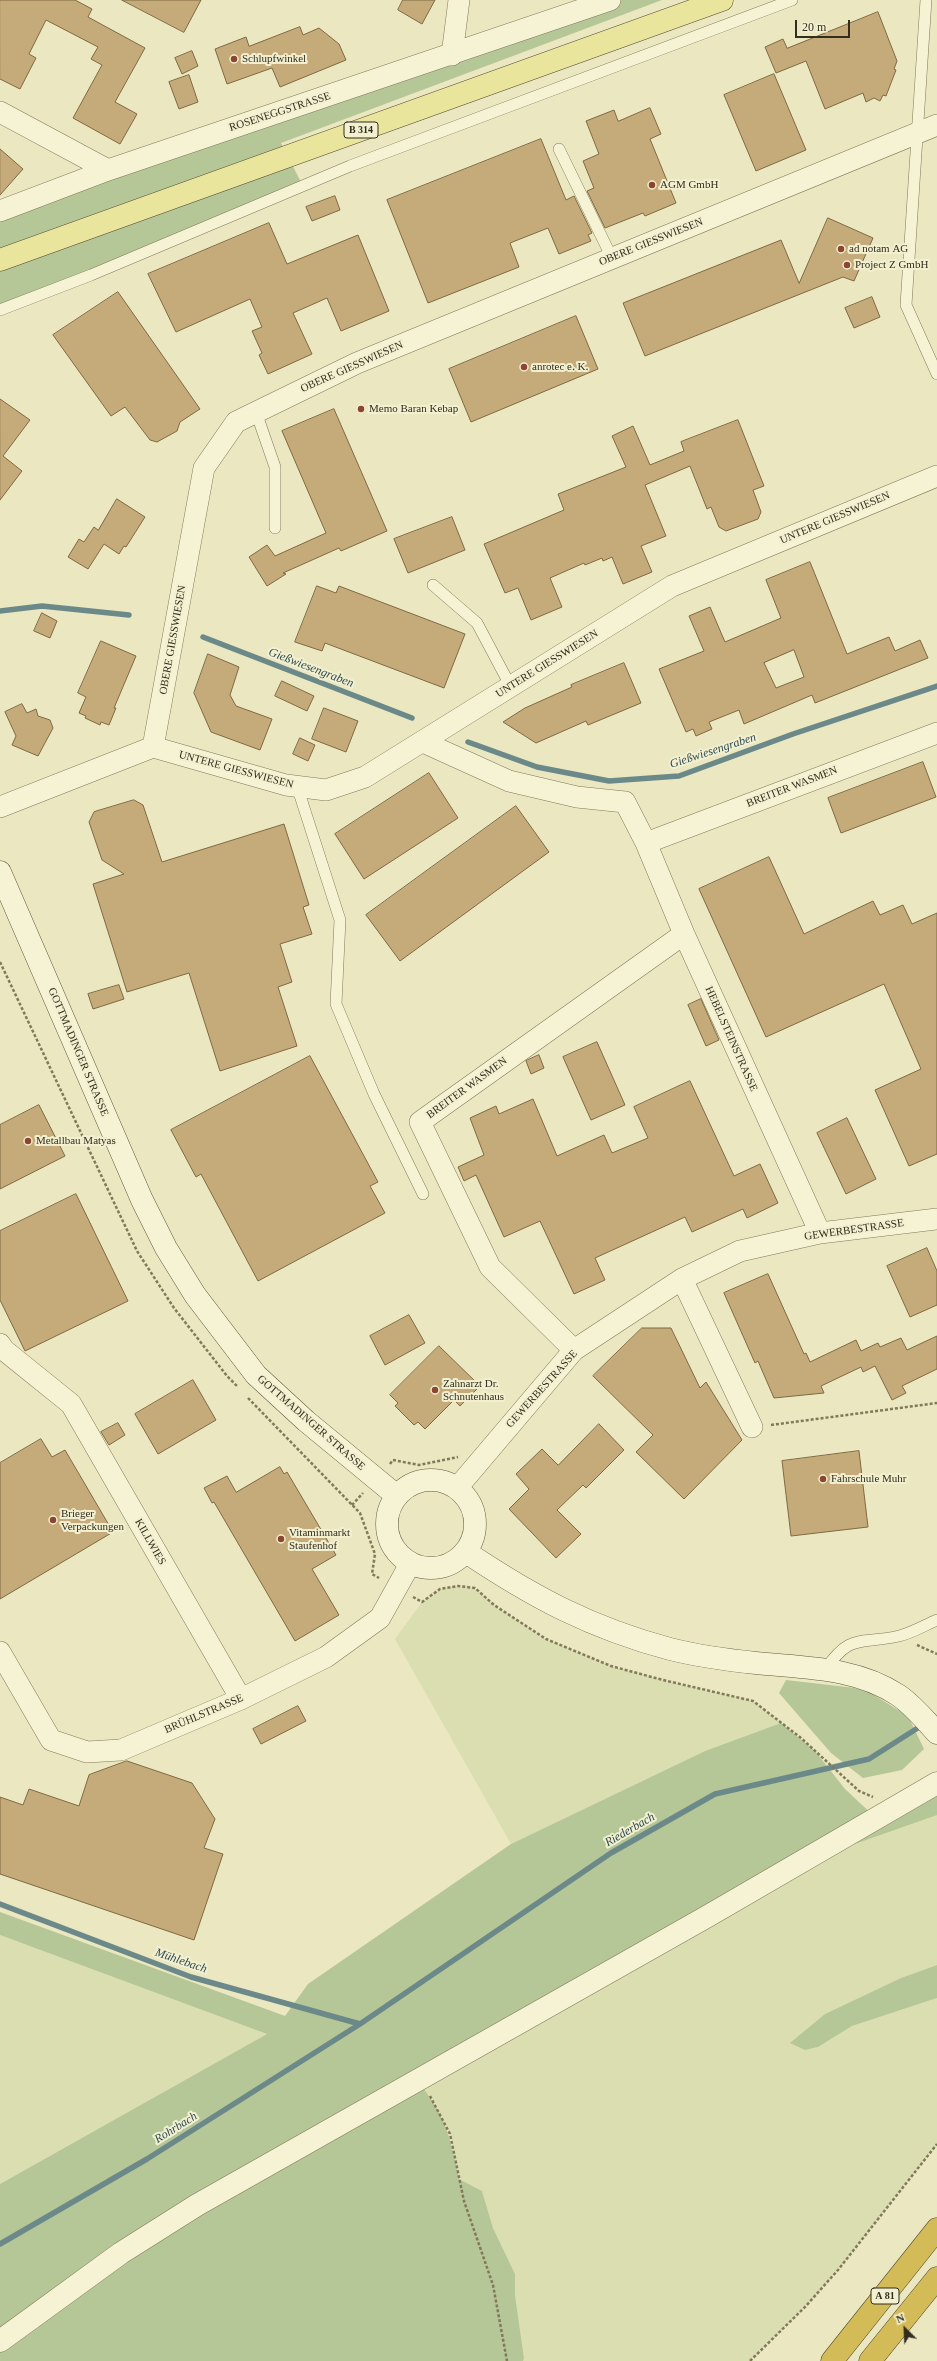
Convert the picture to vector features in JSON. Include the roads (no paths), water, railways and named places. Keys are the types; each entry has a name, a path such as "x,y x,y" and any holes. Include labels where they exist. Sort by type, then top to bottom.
{"highway":[{"name":"A 81","path":"832,2361 937,2229"},
{"name":"A 81","path":"870,2361 937,2278"}],"main road":[{"name":"B 314","path":"0,260 722,0"},
{"name":"GOTTMADINGER STRASSE","path":"0,872 142,1200 166,1248 194,1295 256,1375 306,1421 397,1496"},
{"path":"438,1480 457,1488 465,1495 473,1508 476,1523 474,1538 466,1552 455,1562 440,1568 425,1569 410,1564 400,1556 392,1546 387,1533 386,1520 390,1507 397,1496 408,1486 423,1481 438,1480"},
{"path":"466,1552 538,1598 569,1614 626,1636 670,1649 717,1658 852,1674 875,1682 899,1696 918,1712 936,1732"},
{"path":"0,2341 122,2253 197,2205 937,1783"}],"street":[{"path":"452,55 458,0"},
{"name":"ROSENEGGSTRASSE","path":"0,210 108,170 452,55 610,0"},
{"path":"0,112 108,170"},
{"name":"OBERE GIESSWIESEN","path":"153,747 204,468 236,422 357,363 928,128"},
{"name":"UNTERE GIESSWIESEN","path":"153,747 297,786 326,790 365,777 672,586 937,476"},
{"name":"BREITER WASMEN","path":"646,843 937,733"},
{"name":"HEBELSTEINSTRASSE","path":"423,742 509,781 577,797 625,802 646,843 684,934 820,1233"},
{"path":"0,807 153,747"},
{"name":"BREITER WASMEN","path":"574,1350 490,1267 420,1122 684,934"},
{"name":"GEWERBESTRASSE","path":"457,1488 574,1350 682,1279 740,1251 820,1233 937,1219"},
{"path":"682,1279 752,1427"},
{"name":"KILLWIES","path":"0,1344 4,1350 70,1404 241,1698"},
{"name":"BRÜHLSTRASSE","path":"0,1652 51,1740 87,1752 120,1750 241,1698 326,1657 380,1618 410,1564"}],"lane":[{"path":"0,310 104,270 357,163 792,0"},
{"path":"926,0 928,128 906,305 937,374"},
{"path":"559,149 612,258"},
{"path":"256,412 275,467 275,528"},
{"path":"433,585 476,623 511,687"},
{"path":"297,786 340,920 336,1004 374,1094 423,1194"},
{"path":"825,1670 836,1653 847,1644 900,1636 937,1620"}],"waterway":[{"name":"Gießwiesengraben","path":"0,611 42,606 129,615"},
{"name":"Gießwiesengraben","path":"203,637 412,718"},
{"name":"Gießwiesengraben","path":"468,742 537,767 609,781 679,776 793,734 937,686"},
{"name":"Riederbach","path":"0,2244 147,2159 360,2024 611,1853 715,1794 869,1759 924,1724"},
{"name":"Mühlebach","path":"0,1904 191,1977 360,2024"}],"place":[{"name":"Schlupfwinkel","path":"234,59"},
{"name":"AGM GmbH","path":"652,185"},
{"name":"ad notam AG","path":"841,249"},
{"name":"Project Z GmbH","path":"847,265"},
{"name":"anrotec e. K.","path":"524,367"},
{"name":"Memo Baran Kebap","path":"361,409"},
{"name":"Metallbau Matyas","path":"28,1141"},
{"name":"Zahnarzt Dr. Schnutenhaus","path":"435,1390"},
{"name":"Fahrschule Muhr","path":"823,1479"},
{"name":"Brieger Verpackungen","path":"53,1520"},
{"name":"Vitaminmarkt Staufenhof","path":"281,1539"}],"water label":[{"name":"Rohrbach","path":"176,2128"}]}
